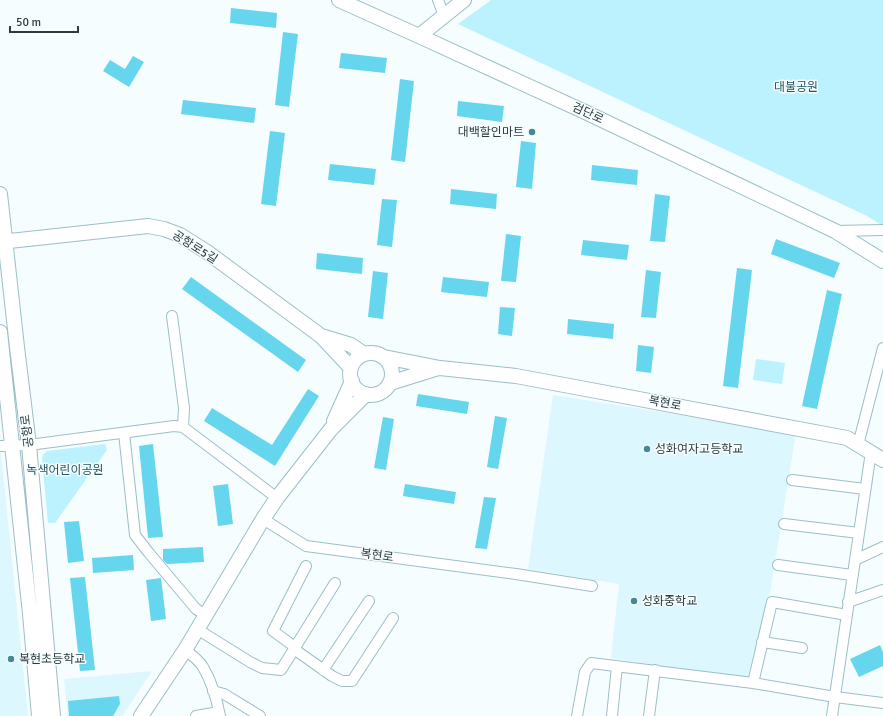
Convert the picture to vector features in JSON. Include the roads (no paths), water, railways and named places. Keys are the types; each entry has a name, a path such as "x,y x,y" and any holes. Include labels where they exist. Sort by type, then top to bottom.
{"main road":[{"name":"검단로","path":"339,0 583,111 835,231 883,261"},
{"path":"419,36 464,0"},
{"name":"공항로","path":"0,194 3,242 29,445 53,716"},
{"name":"공항로5길","path":"3,242 148,226 164,228 180,235 207,252 321,336"},
{"name":"공항로","path":"0,332 6,446 31,621 39,716"},
{"path":"321,336 351,345 364,354"},
{"path":"321,336 351,375 355,387 360,392 373,395 386,389 390,383 392,369 389,362 378,354 364,354 358,357 354,362 351,375 331,429"},
{"name":"복현로","path":"384,357 440,368 516,376 847,438 883,460"},
{"path":"390,383 440,368"},
{"path":"142,716 185,650 277,498 331,429 366,394"}],"street":[{"path":"438,0 444,16"},
{"name":"검단로","path":"835,231 883,230"},
{"path":"172,316 184,408 183,427"},
{"path":"858,445 883,348"},
{"path":"6,446 29,445 174,426 183,427 277,498"},
{"path":"124,432 135,535 196,609 206,615"},
{"path":"832,716 871,452"},
{"path":"792,480 865,489"},
{"name":"복현로","path":"263,520 306,546 516,574 592,586"},
{"path":"784,524 859,533"},
{"path":"855,560 883,546"},
{"path":"778,565 852,575"},
{"path":"306,566 273,631 332,676 342,681 352,681 393,618"},
{"path":"198,629 262,668 281,670 336,583"},
{"path":"848,602 883,590"},
{"path":"323,670 369,601"},
{"path":"753,683 772,602 847,615"},
{"path":"762,642 802,648"},
{"path":"185,650 203,667 216,699 219,714 196,716"},
{"path":"577,716 585,672 591,662 753,683 834,697 883,703"},
{"path":"612,716 617,666"},
{"path":"649,716 655,670"},
{"path":"213,691 224,694 260,716"}],"place":[{"name":"대백할인마트","path":"532,132"},
{"name":"성화여자고등학교","path":"647,449"},
{"name":"성화중학교","path":"634,601"},
{"name":"복현초등학교","path":"11,659"}],"park label":[{"name":"대불공원","path":"796,87"},
{"name":"녹색어린이공원","path":"65,470"}]}
